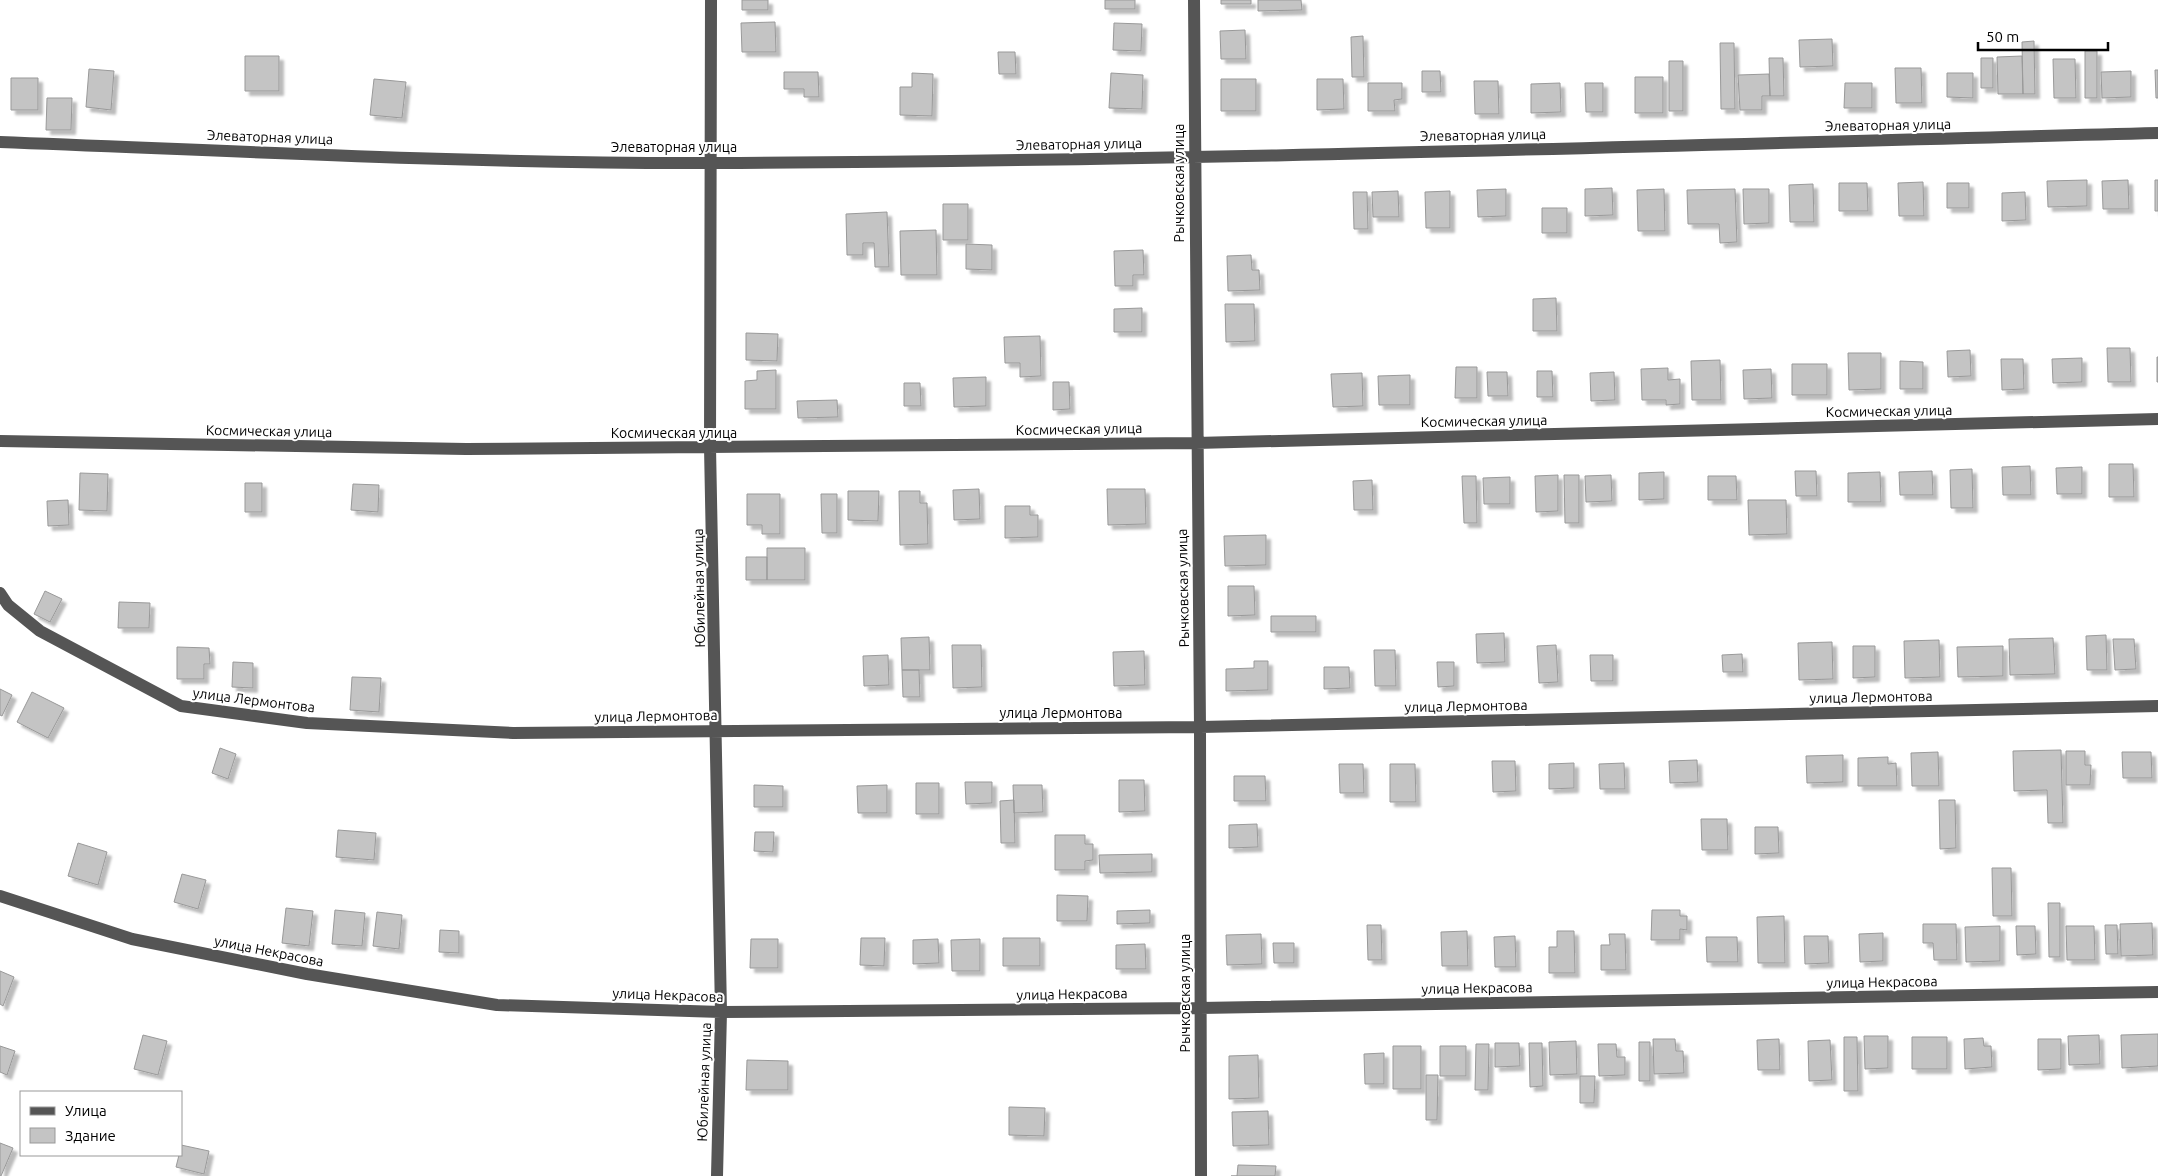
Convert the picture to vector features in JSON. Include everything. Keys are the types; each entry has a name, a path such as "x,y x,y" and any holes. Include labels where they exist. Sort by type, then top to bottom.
{"street":[{"name":"Юбилейная улица","path":"711,0 710,448 721,1012 716,1176"},
{"name":"Рычковская улица","path":"1194,0 1196,443 1200,726 1201,1176"},
{"name":"Элеваторная улица","path":"0,142 497,160 712,163 1194,157 2158,133"},
{"name":"Космическая улица","path":"0,441 466,449 710,448 1196,443 2158,419"},
{"name":"улица Лермонтова","path":"0,593 8,605 40,631 181,706 307,723 512,733 1200,726 2158,706"},
{"name":"улица Некрасова","path":"0,896 132,939 307,974 497,1005 721,1012 1200,1008 2158,992"}],"building":[{"path":"742,0 768,0 768,10 742,10"},
{"path":"1105,0 1135,0 1135,9 1105,9"},
{"path":"1221,0 1251,0 1251,4 1221,4"},
{"path":"1258,0 1301,0 1302,10 1258,11"},
{"path":"775,22 776,52 742,52 741,23"},
{"path":"1114,23 1142,24 1141,51 1113,50"},
{"path":"1245,30 1246,59 1221,59 1220,31"},
{"path":"1363,36 1364,77 1352,77 1351,37"},
{"path":"1832,39 1833,66 1800,67 1799,40"},
{"path":"2034,41 2035,94 2023,94 2022,42"},
{"path":"1720,43 1734,43 1735,109 1721,109"},
{"path":"2085,51 2097,51 2097,98 2085,98"},
{"path":"998,52 1015,52 1016,74 999,74"},
{"path":"245,56 279,56 279,91 245,91"},
{"path":"2022,56 2023,94 1998,94 1997,57"},
{"path":"1769,58 1783,58 1784,96 1770,96"},
{"path":"1981,58 1993,58 1993,88 1981,88"},
{"path":"2053,59 2075,59 2076,98 2054,98"},
{"path":"1669,61 1683,61 1683,111 1669,111"},
{"path":"1895,68 1921,68 1922,103 1896,103"},
{"path":"89,69 114,71 111,110 86,107"},
{"path":"2155,70 2158,70 2158,98 2156,98"},
{"path":"1422,71 1440,71 1441,92 1422,92"},
{"path":"2131,71 2131,97 2102,98 2101,72"},
{"path":"784,72 818,72 819,97 804,97 804,89 784,89"},
{"path":"912,73 933,74 932,116 900,115 900,87 912,87"},
{"path":"1111,73 1143,75 1142,109 1109,108"},
{"path":"1947,73 1973,73 1973,98 1947,97"},
{"path":"1769,74 1770,96 1762,96 1762,110 1740,110 1738,75"},
{"path":"1635,77 1663,77 1663,113 1635,113"},
{"path":"11,78 38,78 38,110 11,110"},
{"path":"374,79 406,82 402,118 370,115"},
{"path":"1221,79 1256,79 1256,111 1221,111"},
{"path":"1317,79 1343,79 1344,109 1317,110"},
{"path":"1474,81 1498,81 1499,114 1475,114"},
{"path":"1368,83 1402,83 1402,99 1394,100 1395,111 1368,111"},
{"path":"1560,83 1561,112 1531,113 1531,84"},
{"path":"1585,83 1603,83 1603,112 1586,112"},
{"path":"1845,83 1872,83 1872,108 1844,108"},
{"path":"47,98 72,98 71,130 46,130"},
{"path":"2087,180 2087,206 2048,207 2047,181"},
{"path":"2128,180 2129,209 2103,209 2102,181"},
{"path":"2155,180 2158,180 2158,211 2155,211"},
{"path":"1923,182 1924,216 1899,216 1898,183"},
{"path":"1839,183 1867,183 1868,211 1839,211"},
{"path":"1947,183 1969,183 1969,208 1947,208"},
{"path":"1813,184 1814,222 1790,222 1789,185"},
{"path":"1612,188 1613,215 1585,216 1585,189"},
{"path":"1506,189 1506,216 1478,217 1477,190"},
{"path":"1664,189 1665,231 1638,231 1637,190"},
{"path":"1735,189 1737,242 1720,243 1719,224 1688,224 1687,190"},
{"path":"1743,189 1769,189 1769,223 1744,224"},
{"path":"1398,191 1399,217 1373,217 1372,192"},
{"path":"1450,191 1450,228 1426,228 1425,192"},
{"path":"1353,192 1367,192 1368,229 1354,229"},
{"path":"2025,192 2026,220 2002,221 2002,193"},
{"path":"943,204 968,204 968,240 943,240"},
{"path":"1542,208 1567,208 1567,233 1542,233"},
{"path":"887,212 889,267 875,267 874,243 863,243 863,255 847,255 846,214"},
{"path":"936,230 937,275 901,275 900,231"},
{"path":"966,244 992,245 992,270 966,269"},
{"path":"1143,250 1144,275 1133,275 1133,286 1115,286 1114,251"},
{"path":"1251,255 1252,270 1259,270 1260,290 1228,291 1227,256"},
{"path":"1556,298 1557,331 1533,331 1533,299"},
{"path":"1225,304 1254,304 1255,341 1226,342"},
{"path":"1142,308 1142,332 1114,332 1114,309"},
{"path":"746,333 778,334 777,361 746,360"},
{"path":"1040,336 1041,376 1020,377 1020,363 1005,363 1004,337"},
{"path":"2107,348 2130,348 2131,382 2108,382"},
{"path":"1970,350 1971,376 1948,377 1947,351"},
{"path":"1848,353 1881,353 1881,389 1849,390"},
{"path":"2158,357 2158,382 2157,382"},
{"path":"2082,358 2082,382 2053,383 2052,359"},
{"path":"2001,359 2023,359 2024,389 2002,390"},
{"path":"1720,360 1721,400 1692,400 1691,361"},
{"path":"1900,361 1923,362 1923,389 1900,389"},
{"path":"1792,364 1827,364 1827,395 1792,395"},
{"path":"1456,367 1477,367 1477,398 1455,398"},
{"path":"1668,368 1668,380 1680,379 1680,404 1666,405 1666,400 1642,400 1641,369"},
{"path":"1771,369 1772,398 1744,399 1743,370"},
{"path":"776,370 776,409 745,409 745,381 757,380 757,371"},
{"path":"1537,371 1552,371 1553,397 1537,397"},
{"path":"1487,372 1507,372 1508,396 1488,396"},
{"path":"1614,372 1615,400 1591,401 1590,373"},
{"path":"1362,373 1363,406 1333,407 1331,374"},
{"path":"1410,375 1410,405 1379,405 1378,376"},
{"path":"986,377 986,406 954,407 953,378"},
{"path":"1053,382 1069,382 1070,409 1053,410"},
{"path":"904,383 920,383 921,406 904,406"},
{"path":"837,400 838,417 798,418 797,401"},
{"path":"2109,464 2133,464 2134,497 2109,497"},
{"path":"2030,466 2031,495 2003,495 2002,467"},
{"path":"2082,467 2082,494 2057,494 2056,468"},
{"path":"1972,469 1973,508 1951,508 1950,470"},
{"path":"1795,471 1816,471 1817,496 1796,496"},
{"path":"1932,471 1933,495 1900,495 1899,472"},
{"path":"1664,472 1664,499 1639,500 1639,473"},
{"path":"1880,472 1881,502 1848,502 1848,473"},
{"path":"80,473 108,474 107,511 79,510"},
{"path":"1558,475 1558,511 1536,512 1535,476"},
{"path":"1564,475 1579,475 1579,523 1565,523"},
{"path":"1611,475 1612,501 1586,502 1585,476"},
{"path":"1462,476 1476,476 1477,523 1464,523"},
{"path":"1708,476 1736,476 1737,500 1708,500"},
{"path":"1510,477 1510,504 1484,504 1483,478"},
{"path":"1372,480 1373,510 1354,510 1353,481"},
{"path":"245,483 262,483 262,512 245,512"},
{"path":"353,484 379,485 378,512 351,510"},
{"path":"979,489 980,519 954,520 953,490"},
{"path":"1107,489 1145,489 1146,524 1108,525"},
{"path":"848,491 879,491 878,521 848,520"},
{"path":"899,491 920,491 920,503 927,503 928,544 900,545"},
{"path":"747,494 780,494 780,534 762,534 762,525 747,525"},
{"path":"821,494 837,494 837,533 822,533"},
{"path":"68,500 69,525 48,526 47,501"},
{"path":"1748,500 1786,500 1787,534 1749,535"},
{"path":"1005,506 1030,506 1030,515 1038,515 1038,537 1005,538"},
{"path":"1266,535 1266,565 1225,566 1224,536"},
{"path":"767,548 805,548 805,580 767,580"},
{"path":"746,557 767,557 767,580 746,580"},
{"path":"1228,586 1254,586 1255,615 1228,616"},
{"path":"45,591 62,599 50,622 34,614"},
{"path":"119,602 150,603 149,628 118,628"},
{"path":"1271,616 1316,616 1316,632 1271,632"},
{"path":"1504,633 1505,662 1477,663 1476,634"},
{"path":"2106,635 2107,670 2087,670 2086,636"},
{"path":"929,637 930,670 902,670 901,638"},
{"path":"2053,638 2055,674 2010,675 2009,639"},
{"path":"2113,639 2134,639 2136,669 2115,670"},
{"path":"1939,640 1940,677 1905,678 1904,641"},
{"path":"1832,642 1833,679 1799,680 1798,643"},
{"path":"952,645 981,645 982,687 953,688"},
{"path":"1556,645 1558,682 1539,683 1537,646"},
{"path":"1853,646 1875,646 1875,677 1853,678"},
{"path":"2003,646 2003,676 1958,677 1957,647"},
{"path":"177,647 209,648 210,664 204,664 204,679 177,679"},
{"path":"1374,650 1395,650 1396,686 1375,686"},
{"path":"1144,651 1145,685 1114,686 1113,652"},
{"path":"1742,654 1743,672 1723,672 1722,655"},
{"path":"888,655 889,685 864,686 863,656"},
{"path":"1590,655 1613,655 1613,681 1591,681"},
{"path":"1254,661 1268,661 1268,690 1226,691 1226,669 1254,668"},
{"path":"233,662 253,663 253,688 232,687"},
{"path":"1437,662 1454,662 1454,686 1438,687"},
{"path":"1324,667 1349,667 1350,688 1324,689"},
{"path":"902,670 919,670 920,697 903,697"},
{"path":"352,677 381,678 379,712 350,710"},
{"path":"0,689 12,695 2,716 0,715"},
{"path":"32,692 64,708 48,738 17,722"},
{"path":"220,748 236,754 228,779 212,773"},
{"path":"2061,750 2063,823 2048,823 2047,790 2014,791 2013,751"},
{"path":"2066,751 2085,751 2085,765 2091,765 2090,785 2066,785"},
{"path":"1938,752 1939,786 1912,786 1911,753"},
{"path":"2122,752 2151,752 2152,778 2123,778"},
{"path":"1843,755 1843,782 1807,783 1806,756"},
{"path":"1888,757 1888,764 1896,763 1897,786 1858,786 1858,758"},
{"path":"1697,760 1698,782 1670,783 1669,761"},
{"path":"1492,761 1515,761 1516,791 1493,792"},
{"path":"1574,763 1574,788 1549,789 1549,764"},
{"path":"1624,763 1625,789 1600,789 1599,764"},
{"path":"1339,764 1363,764 1364,793 1340,793"},
{"path":"1390,764 1415,764 1416,802 1390,802"},
{"path":"1234,776 1265,776 1266,801 1234,801"},
{"path":"1119,780 1144,780 1145,811 1119,812"},
{"path":"965,782 992,782 992,803 966,804"},
{"path":"916,783 939,783 939,814 916,814"},
{"path":"754,785 783,786 783,807 754,807"},
{"path":"887,785 887,813 858,813 857,786"},
{"path":"1013,785 1042,785 1043,812 1014,813"},
{"path":"1014,800 1015,843 1001,843 1000,801"},
{"path":"1939,800 1955,800 1956,848 1940,849"},
{"path":"1701,819 1727,819 1728,850 1702,850"},
{"path":"1257,824 1258,847 1229,848 1229,825"},
{"path":"1755,827 1778,827 1779,853 1755,854"},
{"path":"338,830 376,833 374,860 336,857"},
{"path":"755,832 774,832 773,852 754,851"},
{"path":"1055,835 1085,835 1085,844 1093,844 1093,860 1085,861 1085,870 1055,870"},
{"path":"78,843 107,852 98,885 68,876"},
{"path":"1152,854 1152,872 1100,873 1099,855"},
{"path":"1992,868 2011,868 2012,916 1993,916"},
{"path":"182,874 206,880 198,909 174,902"},
{"path":"1057,895 1088,896 1087,921 1057,921"},
{"path":"2048,903 2060,903 2060,957 2049,957"},
{"path":"286,908 313,911 309,946 282,943"},
{"path":"335,910 365,913 362,946 332,944"},
{"path":"1150,910 1150,923 1117,924 1117,911"},
{"path":"1652,910 1680,910 1680,916 1687,916 1687,930 1680,929 1680,940 1651,940"},
{"path":"377,912 402,915 399,949 373,946"},
{"path":"1784,916 1785,963 1758,963 1757,917"},
{"path":"2152,923 2153,955 2121,956 2120,924"},
{"path":"1923,924 1956,924 1957,960 1934,960 1933,943 1923,943"},
{"path":"1367,925 1381,925 1382,960 1368,960"},
{"path":"2105,925 2117,925 2118,954 2106,954"},
{"path":"2000,926 2000,961 1966,962 1965,927"},
{"path":"2016,926 2035,926 2036,954 2017,955"},
{"path":"2066,926 2094,926 2095,960 2067,960"},
{"path":"440,930 459,931 459,953 439,952"},
{"path":"1467,931 1468,966 1442,966 1441,932"},
{"path":"1557,931 1574,931 1575,973 1549,973 1549,947 1557,947"},
{"path":"1883,933 1883,961 1860,962 1859,934"},
{"path":"1261,934 1262,964 1227,965 1226,935"},
{"path":"1609,934 1625,934 1626,970 1601,970 1601,945 1610,945"},
{"path":"1515,936 1516,967 1495,967 1494,937"},
{"path":"1804,936 1828,936 1829,963 1805,964"},
{"path":"1706,937 1737,937 1738,962 1707,962"},
{"path":"861,938 885,938 884,966 860,965"},
{"path":"1003,938 1040,938 1040,966 1003,966"},
{"path":"751,939 778,939 778,968 750,968"},
{"path":"938,939 939,963 913,964 913,940"},
{"path":"980,939 980,971 952,971 951,940"},
{"path":"1273,943 1294,943 1294,963 1274,963"},
{"path":"1145,944 1146,969 1116,969 1116,945"},
{"path":"0,971 14,977 3,1006 0,1004"},
{"path":"2158,1034 2158,1066 2122,1068 2121,1035"},
{"path":"143,1035 167,1041 158,1075 134,1069"},
{"path":"2099,1035 2100,1064 2069,1065 2068,1036"},
{"path":"1864,1036 1888,1036 1888,1068 1865,1069"},
{"path":"1844,1037 1857,1037 1858,1091 1844,1091"},
{"path":"1912,1037 1947,1037 1947,1069 1912,1069"},
{"path":"1983,1038 1984,1046 1991,1046 1992,1067 1965,1069 1964,1039"},
{"path":"1653,1039 1675,1039 1676,1051 1683,1051 1684,1073 1654,1074"},
{"path":"1779,1039 1780,1070 1758,1070 1757,1040"},
{"path":"2038,1039 2061,1039 2061,1069 2038,1070"},
{"path":"1830,1040 1832,1080 1809,1081 1808,1041"},
{"path":"1576,1041 1577,1074 1550,1075 1549,1042"},
{"path":"1639,1042 1650,1042 1650,1081 1639,1081"},
{"path":"1495,1043 1519,1043 1520,1066 1495,1067"},
{"path":"1529,1043 1542,1043 1543,1086 1530,1087"},
{"path":"1476,1044 1489,1044 1488,1090 1475,1090"},
{"path":"1598,1044 1616,1044 1617,1057 1625,1057 1625,1075 1599,1076"},
{"path":"0,1046 15,1051 7,1075 0,1072"},
{"path":"1393,1046 1421,1046 1421,1089 1393,1089"},
{"path":"1440,1046 1466,1046 1466,1076 1440,1076"},
{"path":"1384,1053 1384,1084 1365,1084 1364,1054"},
{"path":"1258,1055 1259,1098 1229,1099 1229,1056"},
{"path":"747,1060 788,1061 788,1090 746,1090"},
{"path":"1426,1075 1438,1075 1437,1120 1426,1120"},
{"path":"1580,1076 1595,1076 1594,1103 1580,1103"},
{"path":"1009,1107 1045,1108 1044,1136 1009,1135"},
{"path":"1268,1111 1269,1145 1233,1146 1232,1112"},
{"path":"0,1143 13,1148 1,1176 0,1176"},
{"path":"182,1145 209,1151 204,1174 176,1167 179,1156 182,1156"},
{"path":"1238,1165 1276,1166 1275,1176 1237,1176"}]}
